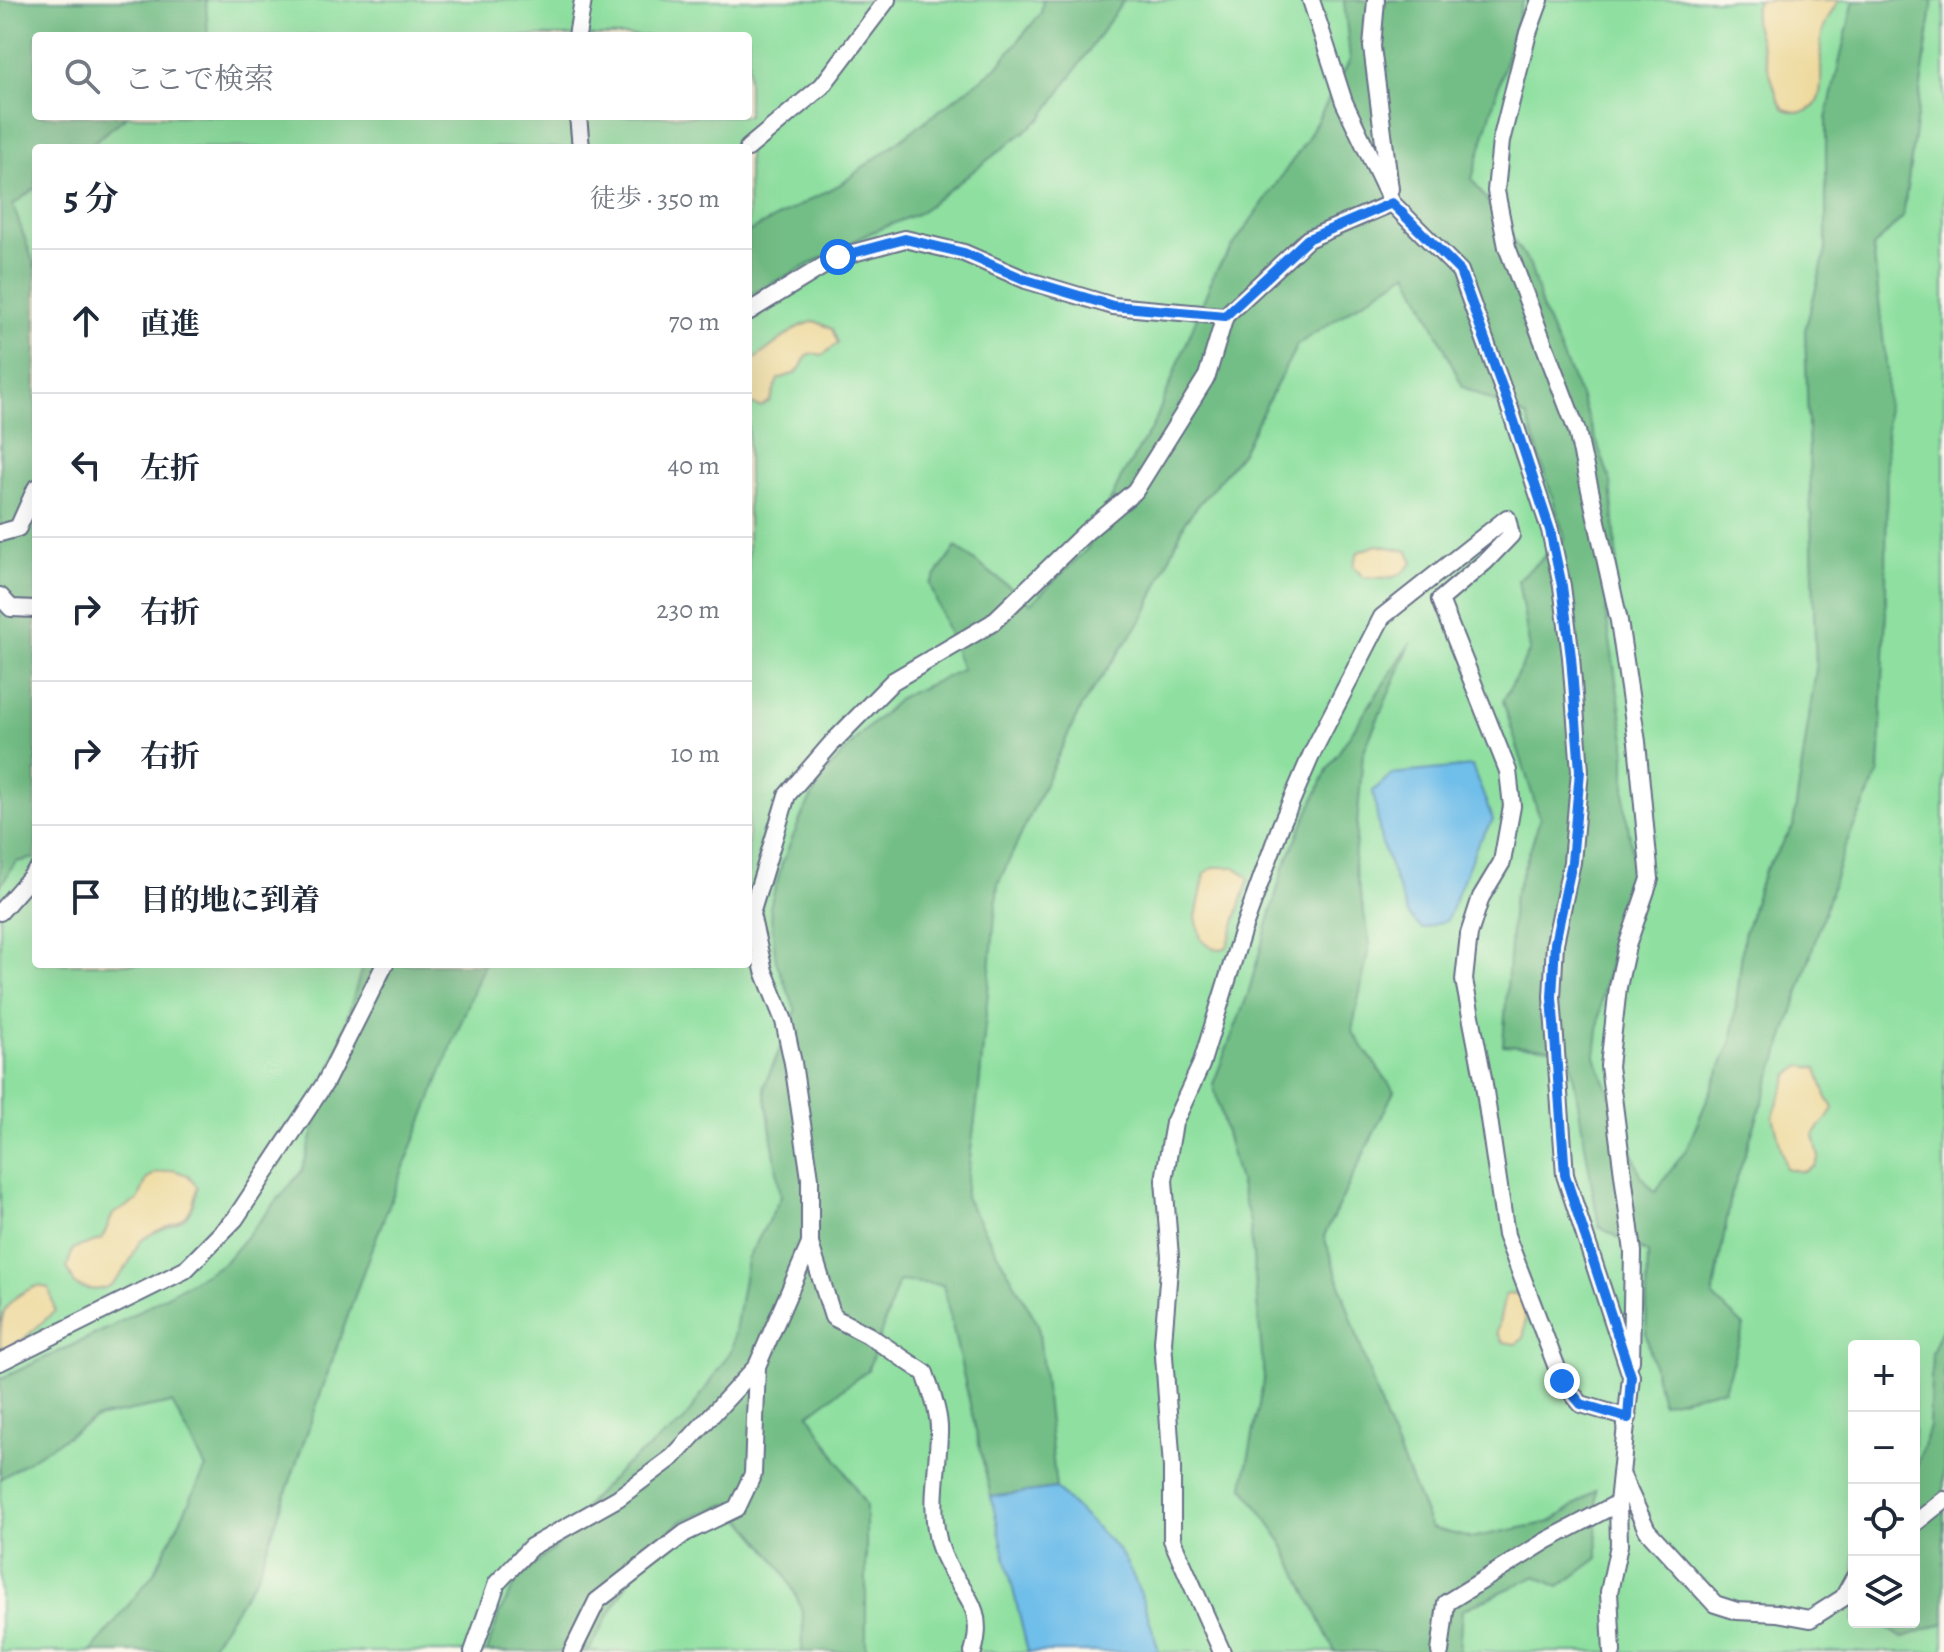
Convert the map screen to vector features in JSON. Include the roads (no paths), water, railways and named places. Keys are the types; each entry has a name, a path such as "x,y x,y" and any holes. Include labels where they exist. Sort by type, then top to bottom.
{"lane":[{"path":"578,32 583,0"},
{"path":"752,145 822,86 887,0"},
{"path":"1311,0 1344,102 1392,203 1460,271 1546,517 1562,586 1580,771 1572,862 1555,943 1552,997 1565,1175 1631,1376"},
{"path":"1376,0 1372,47 1392,203"},
{"path":"1540,0 1528,33 1501,141 1496,191 1507,247 1577,431 1619,621 1637,742 1650,879 1627,946 1618,987 1609,1066 1633,1252 1631,1376 1618,1503 1619,1545 1609,1592 1612,1652"},
{"path":"578,120 581,144"},
{"path":"752,911 787,795 831,744 893,681 992,623 1085,533 1135,491 1207,376 1225,316 1308,239 1392,203"},
{"path":"752,309 838,257 905,239 964,253 1026,280 1113,306 1225,316"},
{"path":"0,533 18,528 32,497"},
{"path":"1222,1652 1172,1540 1171,1455 1163,1342 1170,1257 1164,1180 1174,1123 1201,1065 1242,932 1281,825 1313,751 1382,617 1507,518 1511,535 1440,600 1508,771 1512,806 1502,862 1481,897 1469,934 1464,980 1483,1078 1506,1235 1535,1316 1562,1381 1581,1404 1628,1418"},
{"path":"0,596 11,608 32,609"},
{"path":"0,912 32,876"},
{"path":"752,918 764,971 784,1021 803,1115 810,1178 810,1244 833,1317 868,1335 925,1373 940,1431 934,1512 940,1546 977,1613 977,1638 973,1652"},
{"path":"0,1362 185,1270 235,1219 325,1083 383,968"},
{"path":"473,1652 497,1583 531,1547 618,1498 673,1457 757,1366 810,1244"},
{"path":"572,1652 597,1601 685,1533 737,1508 753,1474 757,1366"},
{"path":"1621,1475 1647,1530 1715,1604 1737,1611 1810,1619 1843,1598 1848,1589"},
{"path":"1920,1519 1944,1500"},
{"path":"1440,1652 1446,1603 1546,1541 1618,1503"}],"water":[{"path":"1472,766 1493,820 1477,845 1447,920 1422,929 1408,915 1381,841 1373,791 1392,774"},
{"path":"1056,1488 1121,1553 1141,1595 1159,1652 1028,1652 991,1497"}]}
